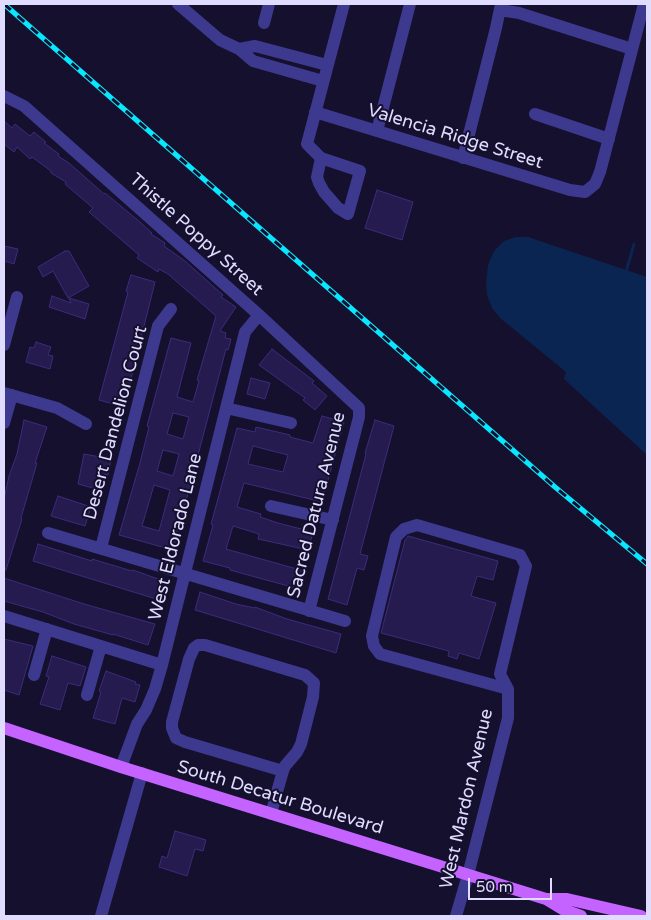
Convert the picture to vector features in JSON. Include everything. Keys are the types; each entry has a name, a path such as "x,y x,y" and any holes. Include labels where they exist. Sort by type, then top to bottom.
{"main road":[{"name":"South Decatur Boulevard","path":"4,728 121,767 546,899 564,910 581,916"},
{"name":"South Decatur Boulevard","path":"546,899 567,899 641,916"}],"street":[{"path":"178,4 220,40 239,49 253,61 323,81"},
{"path":"264,23 269,4"},
{"path":"321,158 307,144 344,4"},
{"path":"377,131 410,4"},
{"path":"535,114 608,139 644,4"},
{"path":"463,158 500,7 632,49"},
{"path":"239,49 255,46 328,65"},
{"path":"275,67 278,53"},
{"name":"Thistle Poppy Street","path":"4,96 24,106 259,315 359,408"},
{"name":"Valencia Ridge Street","path":"315,112 570,190 585,192 595,184 608,139"},
{"path":"4,345 17,297"},
{"name":"Desert Dandelion Court","path":"101,548 158,326 171,309"},
{"name":"West Eldorado Lane","path":"121,767 132,738 155,689 245,332 259,315"},
{"path":"4,423 8,394 57,408 86,424"},
{"path":"226,408 291,423"},
{"name":"Sacred Datura Avenue","path":"309,611 359,417 359,408"},
{"path":"272,506 333,520"},
{"name":"West Mardon Avenue","path":"456,916 508,718 508,689 500,674 526,566 520,556 417,525 404,529 396,537 372,636 374,646 380,654 508,689"},
{"path":"48,533 345,621"},
{"path":"4,616 162,664"},
{"path":"34,675 47,629"},
{"path":"271,814 283,772 284,766 297,752 301,744 314,697 314,683 305,676 205,645 198,645 194,648 189,659 172,722 176,738 283,772"},
{"path":"87,695 101,646"},
{"path":"101,916 142,773"}],"water":[{"path":"516,237 528,237 647,277 647,455 564,379 566,372 500,318 492,308 487,295 488,265 494,251 504,241"}],"building":[{"path":"4,121 12,128 15,124 30,136 34,132 46,142 44,143 59,154 58,156 140,222 151,234 165,243 164,246 185,261 223,295 221,297 236,307 220,331 226,333 225,338 231,339 228,350 226,349 173,550 119,535 140,463 149,427 147,426 171,338 191,343 177,397 193,402 199,381 197,380 216,316 168,274 159,269 158,272 137,258 139,255 89,212 93,208 65,184 66,182 51,173 51,171 32,157 30,159 17,147 14,152 4,144","holes":["173,413 189,417 183,439 167,434","163,450 179,454 173,476 157,471","154,485 170,490 159,531 142,526"]},
{"path":"377,190 413,202 402,240 365,228"},
{"path":"4,246 18,249 14,264 4,261"},
{"path":"65,251 69,251 89,286 68,298 53,271 43,277 38,267"},
{"path":"131,275 155,282 124,407 99,400"},
{"path":"52,296 71,303 69,298 89,304 85,319 49,307"},
{"path":"36,342 51,347 48,355 53,356 50,369 26,362 30,347 34,348"},
{"path":"272,349 314,381 312,383 327,396 315,410 303,400 305,398 259,365"},
{"path":"251,378 270,383 265,399 247,394"},
{"path":"322,416 344,422 322,502 244,483 237,507 261,514 260,517 278,523 313,532 308,550 258,539 259,534 233,526 226,549 304,571 299,589 203,561 237,428 255,432 256,427 313,443","holes":["253,446 288,455 283,472 248,464"]},
{"path":"24,420 47,427 35,463 37,463 22,519 6,570 4,570 4,499 9,476 17,454"},
{"path":"375,420 394,426 360,554 368,556 364,570 357,568 347,605 328,599"},
{"path":"84,454 111,459 108,475 104,474 100,490 78,484"},
{"path":"58,496 91,507 85,526 51,516"},
{"path":"408,536 498,561 493,580 477,576 471,596 496,603 479,659 459,653 457,659 448,656 449,651 381,633 405,540"},
{"path":"38,544 92,561 92,559 133,570 161,580 156,599 33,561"},
{"path":"4,578 84,604 155,624 148,645 74,624 43,612 4,601"},
{"path":"200,592 341,634 336,653 195,610"},
{"path":"4,639 33,646 19,695 4,690"},
{"path":"52,656 86,667 80,686 68,683 60,710 40,704 49,677 46,676"},
{"path":"106,671 140,685 135,702 122,698 115,724 93,718"},
{"path":"175,831 206,840 203,851 195,849 187,876 159,867 162,856 167,858"}],"waterway":[{"path":"626,272 634,244"}],"railway":[{"path":"4,4 555,487 647,564"}]}
